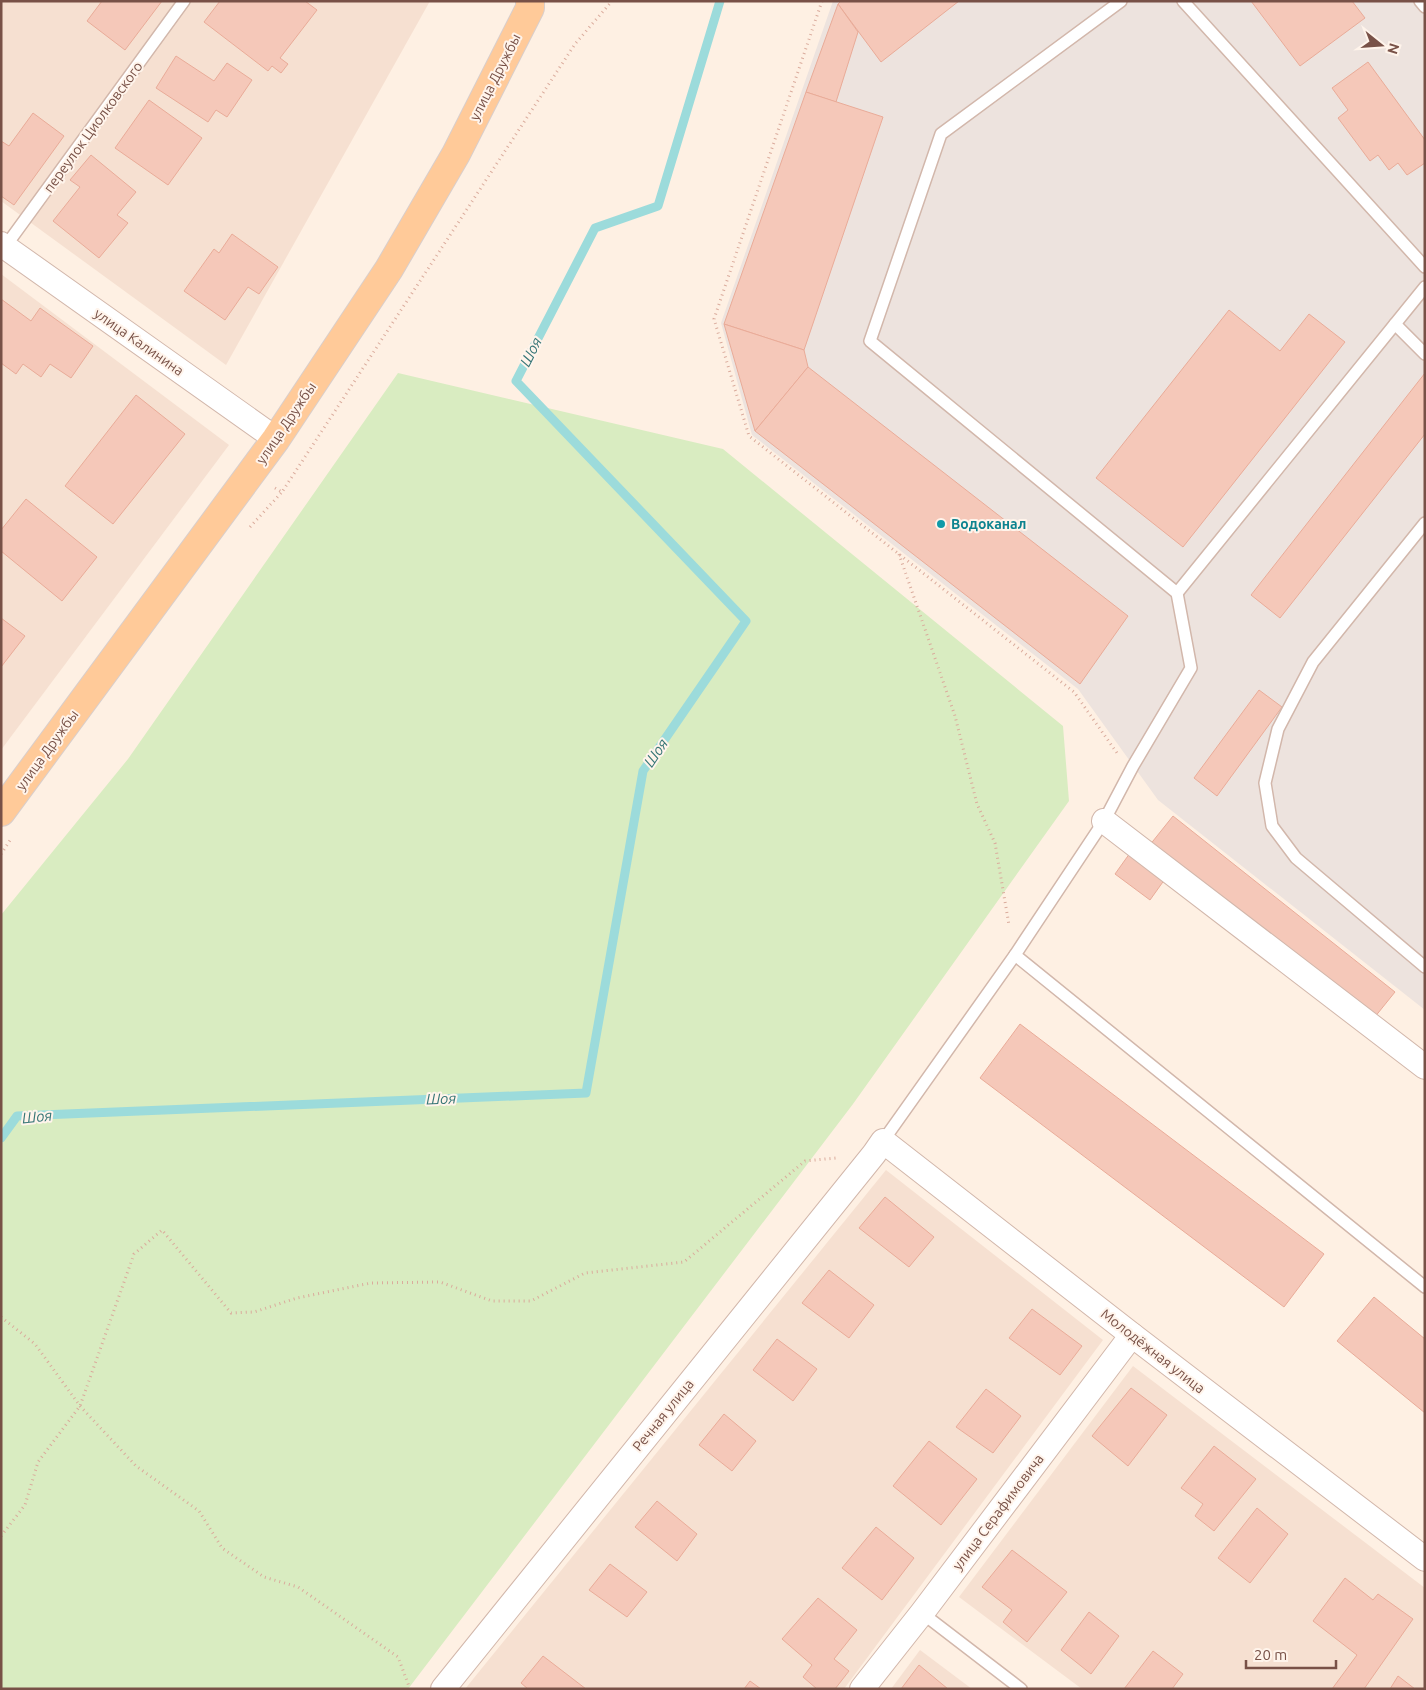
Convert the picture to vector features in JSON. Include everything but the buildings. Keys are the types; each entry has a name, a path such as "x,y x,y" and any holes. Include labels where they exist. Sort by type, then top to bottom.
{"main road":[{"name":"улица Дружбы","path":"1,812 276,439 394,260 456,154 530,5"}],"street":[{"name":"улица Калинина","path":"3,248 276,439"},
{"path":"1104,822 1425,1067"},
{"name":"Молодёжная улица","path":"879,1148 1132,1335 1425,1559"},
{"name":"Речная улица","path":"442,1689 879,1148"},
{"name":"улица Серафимовича","path":"862,1689 922,1613 1132,1335"}],"lane":[{"name":"переулок Циолковского","path":"3,248 184,1"},
{"path":"879,1148 1104,822 1130,772 1191,668 1177,593 870,341 941,134 1121,1"},
{"path":"1183,1 1425,267"},
{"path":"1420,1 1425,7"},
{"path":"1177,593 1425,287"},
{"path":"1395,324 1425,354"},
{"path":"1425,523 1313,662 1278,729 1265,783 1272,826 1296,858 1425,967"},
{"path":"1014,955 1425,1287"},
{"path":"922,1613 1021,1689"}],"path":[{"path":"252,471 282,492 575,44 612,1"},
{"path":"822,1 714,319 749,436 1074,692 1130,772"},
{"path":"899,554 955,716 977,804 995,843 1014,955"},
{"path":"1,1536 25,1505 38,1462 80,1406 134,1254 162,1230 231,1313 254,1312 296,1298 371,1283 440,1282 492,1301 531,1300 585,1272 684,1262 805,1161 879,1148"},
{"path":"1,1317 35,1344 80,1406 136,1466 199,1511 222,1548 264,1576 298,1587 398,1658 410,1689"}],"shaded area":[{"path":"1,1 430,1 226,365 1,201"},
{"name":"Водоканал","path":"833,1 1425,1 1425,1010 1158,800 1078,689 752,435 721,323"},
{"path":"1,274 229,445 1,750"},
{"path":"886,1170 1103,1340 844,1689 465,1689"},
{"path":"1133,1366 1425,1588 1425,1689 1082,1689 959,1597"},
{"path":"920,1650 972,1689 891,1689"}],"green space":[{"path":"398,373 723,449 1063,726 1069,801 853,1104 408,1689 1,1689 1,915 128,759"}],"waterway":[{"name":"Шоя","path":"1,1138 17,1116 586,1093 643,771 746,621 516,381 595,228 658,206 720,1"}],"place":[{"name":"Водоканал","path":"941,524"}]}
